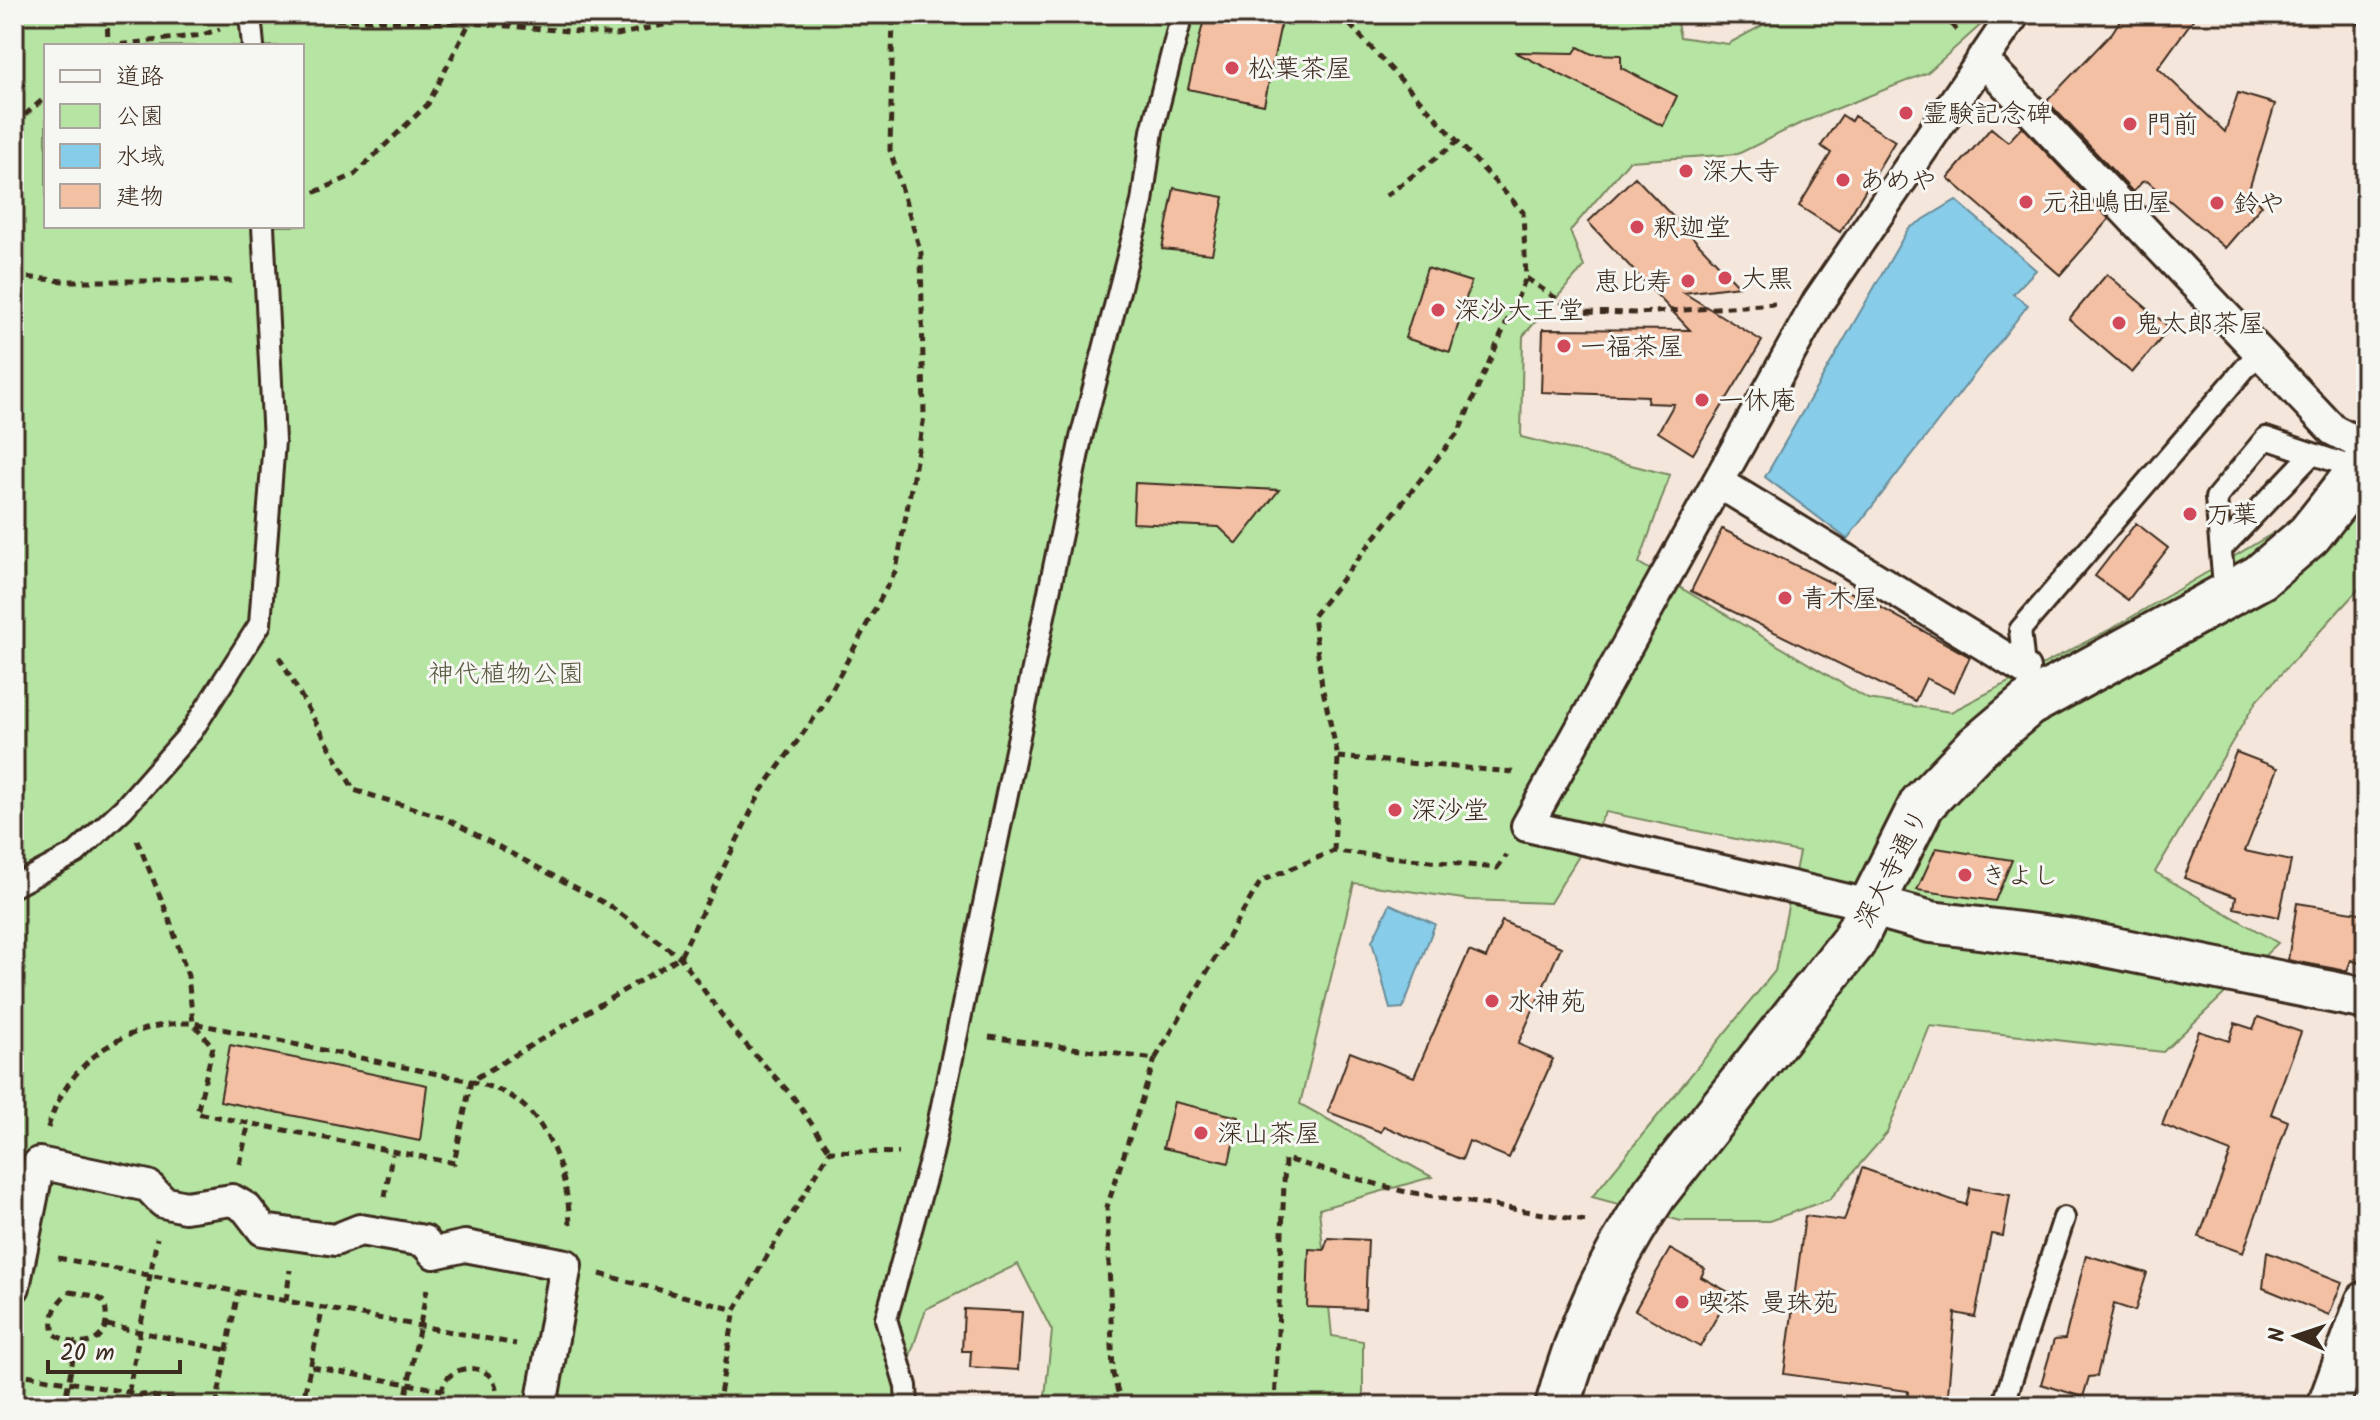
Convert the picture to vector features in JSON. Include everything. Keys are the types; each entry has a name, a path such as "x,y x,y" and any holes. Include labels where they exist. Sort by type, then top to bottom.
{"street":[{"path":"2014,14 1818,302 1527,826 1870,905 1931,922 2075,940 2366,999"},
{"path":"1982,59 2364,460"},
{"name":"深大寺通り","path":"1558,1406 1584,1321 1630,1232 1655,1193 1853,942 1922,804 1976,748 2026,686 2225,596 2260,577 2309,535 2364,460"},
{"path":"1718,482 2026,686"},
{"path":"14,1287 39,1163 148,1186 163,1202 185,1207 232,1200 246,1208 263,1230 335,1240 360,1230 424,1241 434,1253 465,1246 566,1265 541,1406"},
{"path":"2328,1406 2366,1302"}],"lane":[{"path":"907,1406 906,1386 886,1319 932,1154 1081,438 1142,202 1152,131 1182,14"},
{"path":"251,16 253,44"},
{"path":"14,886 76,853 124,808 191,732 260,624 274,441 263,228"},
{"path":"2026,686 2020,630 2259,352"},
{"path":"2225,596 2216,498 2266,438 2312,454 2364,460"},
{"path":"2221,549 2312,454"},
{"path":"2003,1406 2064,1218"}],"path":[{"path":"107,14 107,44"},
{"path":"304,197 354,175 428,104 474,14"},
{"path":"124,44 202,35 251,16 471,23 617,35 714,14"},
{"path":"124,808 169,918 188,976 193,1023 213,1047 197,1113 248,1126 454,1163 471,1081 680,957 761,791 823,706 896,570 924,417 921,253 890,150 893,14"},
{"path":"1334,851 1338,757 1322,686 1313,616 1459,431 1526,278 1523,212 1340,14"},
{"path":"2344,14 2366,28"},
{"path":"14,124 44,99"},
{"path":"1386,196 1458,141"},
{"path":"14,276 64,281 265,281"},
{"path":"1526,278 1576,312 1639,313 1818,302"},
{"path":"260,624 354,790 445,818 610,906 680,957 731,1028 794,1098 830,1151"},
{"path":"1338,757 1553,776"},
{"path":"1122,1406 1113,1374 1107,1207 1155,1059 1261,881 1334,851 1497,868 1527,826"},
{"path":"39,1163 51,1118 76,1074 108,1043 165,1022 193,1023 471,1081 509,1095 540,1126 558,1161 569,1205 570,1242 566,1265 735,1310"},
{"path":"956,1033 1155,1059"},
{"path":"830,1151 932,1154"},
{"path":"718,1406 735,1310 830,1151"},
{"path":"1275,1406 1285,1159 1402,1191 1555,1214 1630,1232"},
{"path":"126,1406 163,1202"},
{"path":"22,1251 551,1351"},
{"path":"404,1406 434,1253"},
{"path":"70,1292 82,1292 104,1302 107,1325 99,1338 89,1344 76,1343 54,1334 52,1323 60,1299 70,1292"},
{"path":"216,1406 238,1292"},
{"path":"302,1406 323,1307"},
{"path":"107,1325 226,1350"},
{"path":"64,1406 76,1343"},
{"path":"312,1367 442,1390"},
{"path":"444,1406 442,1390 452,1373 475,1367 487,1373 494,1383 497,1396 495,1406"},
{"path":"14,1373 210,1406"}],"green space":[{"name":"神代植物公園","path":"14,14 1675,14 1680,37 1728,44 1783,14 1993,14 1927,73 1803,122 1738,154 1629,161 1570,231 1584,267 1523,336 1521,437 1670,475 1639,563 1868,699 1951,712 2113,628 2297,519 2366,412 2366,581 2257,700 2155,872 2278,943 2163,1052 1930,1026 1887,1133 1830,1199 1769,1221 1681,1221 1592,1197 1775,971 1799,852 1606,812 1550,903 1470,900 1354,883 1300,1104 1432,1177 1319,1209 1332,1336 1363,1341 1363,1406 1044,1406 1052,1331 1018,1264 926,1309 893,1406 14,1406"}],"water":[{"path":"1956,200 2036,270 2013,294 2028,305 1847,539 1765,477 1908,229"},
{"path":"1390,904 1435,924 1403,1008 1390,1009 1372,941"}],"building":[{"name":"松葉茶屋","path":"1205,14 1283,14 1264,105 1188,89"},
{"path":"2124,14 2197,14 2158,68 2225,132 2238,93 2275,104 2248,193 2262,205 2225,248 2147,181 2133,192 2047,101 2112,33"},
{"path":"1578,47 1592,54 1621,55 1621,68 1677,96 1663,126 1515,52 1574,53"},
{"name":"あめや","path":"1842,115 1851,121 1854,116 1895,141 1840,232 1799,206 1831,153 1821,146"},
{"name":"元祖嶋田屋","path":"2022,127 2109,219 2060,275 1948,178 1991,128 2008,142"},
{"path":"1635,177 1739,286 1684,293 1762,341 1693,454 1658,432 1674,404 1647,403 1648,396 1541,392 1543,329 1690,330 1588,222"},
{"path":"1174,188 1224,197 1212,254 1162,249"},
{"name":"深沙大王堂","path":"1427,268 1471,282 1450,352 1405,338"},
{"name":"鬼太郎茶屋","path":"2107,274 2170,328 2132,373 2069,319"},
{"path":"1135,483 1279,490 1237,544 1219,527 1133,523"},
{"path":"2136,523 2168,548 2128,600 2095,576"},
{"name":"青木屋","path":"1722,529 1878,606 1970,657 1954,692 1926,678 1915,701 1691,591"},
{"path":"2236,752 2278,768 2245,851 2291,861 2279,917 2234,908 2236,897 2184,878"},
{"name":"きよし","path":"1936,848 2012,860 1995,901 1917,890"},
{"path":"2297,903 2366,914 2366,966 2351,960 2347,971 2288,960"},
{"name":"水神苑","path":"1502,921 1561,947 1518,1044 1553,1059 1509,1158 1469,1141 1462,1160 1384,1126 1381,1132 1328,1112 1350,1052 1414,1077 1469,951 1486,958"},
{"path":"2258,1017 2301,1032 2271,1114 2288,1121 2243,1253 2199,1237 2231,1152 2162,1125 2199,1031 2229,1041 2235,1023 2253,1029"},
{"path":"230,1045 427,1085 420,1141 220,1101"},
{"name":"深山茶屋","path":"1174,1102 1239,1117 1229,1163 1163,1148"},
{"path":"1862,1168 1966,1205 1970,1188 2010,1195 2003,1236 1991,1234 1975,1317 1955,1313 1947,1406 1907,1406 1908,1391 1784,1374 1805,1216 1844,1221"},
{"path":"1328,1238 1368,1240 1365,1309 1307,1307 1309,1249 1324,1250"},
{"name":"喫茶 曼珠苑","path":"1670,1249 1705,1269 1701,1277 1730,1293 1700,1347 1635,1310"},
{"path":"2267,1252 2342,1282 2329,1315 2263,1288"},
{"path":"2086,1255 2147,1273 2135,1311 2114,1304 2097,1376 2089,1377 2083,1397 2041,1384 2054,1340 2065,1339"},
{"path":"964,1309 1022,1312 1018,1370 970,1367 971,1351 962,1351"}],"place":[{"name":"松葉茶屋","path":"1232,68"},
{"name":"霊験記念碑","path":"1906,113"},
{"name":"門前","path":"2130,124"},
{"name":"深大寺","path":"1686,171"},
{"name":"あめや","path":"1843,180"},
{"name":"元祖嶋田屋","path":"2026,202"},
{"name":"鈴や","path":"2217,203"},
{"name":"釈迦堂","path":"1637,227"},
{"name":"大黒","path":"1725,278"},
{"name":"恵比寿","path":"1688,281"},
{"name":"深沙大王堂","path":"1438,310"},
{"name":"鬼太郎茶屋","path":"2119,323"},
{"name":"一福茶屋","path":"1564,346"},
{"name":"一休庵","path":"1702,400"},
{"name":"万葉","path":"2190,514"},
{"name":"青木屋","path":"1785,598"},
{"name":"深沙堂","path":"1395,810"},
{"name":"きよし","path":"1965,875"},
{"name":"水神苑","path":"1492,1001"},
{"name":"深山茶屋","path":"1201,1133"},
{"name":"喫茶 曼珠苑","path":"1682,1302"}]}
